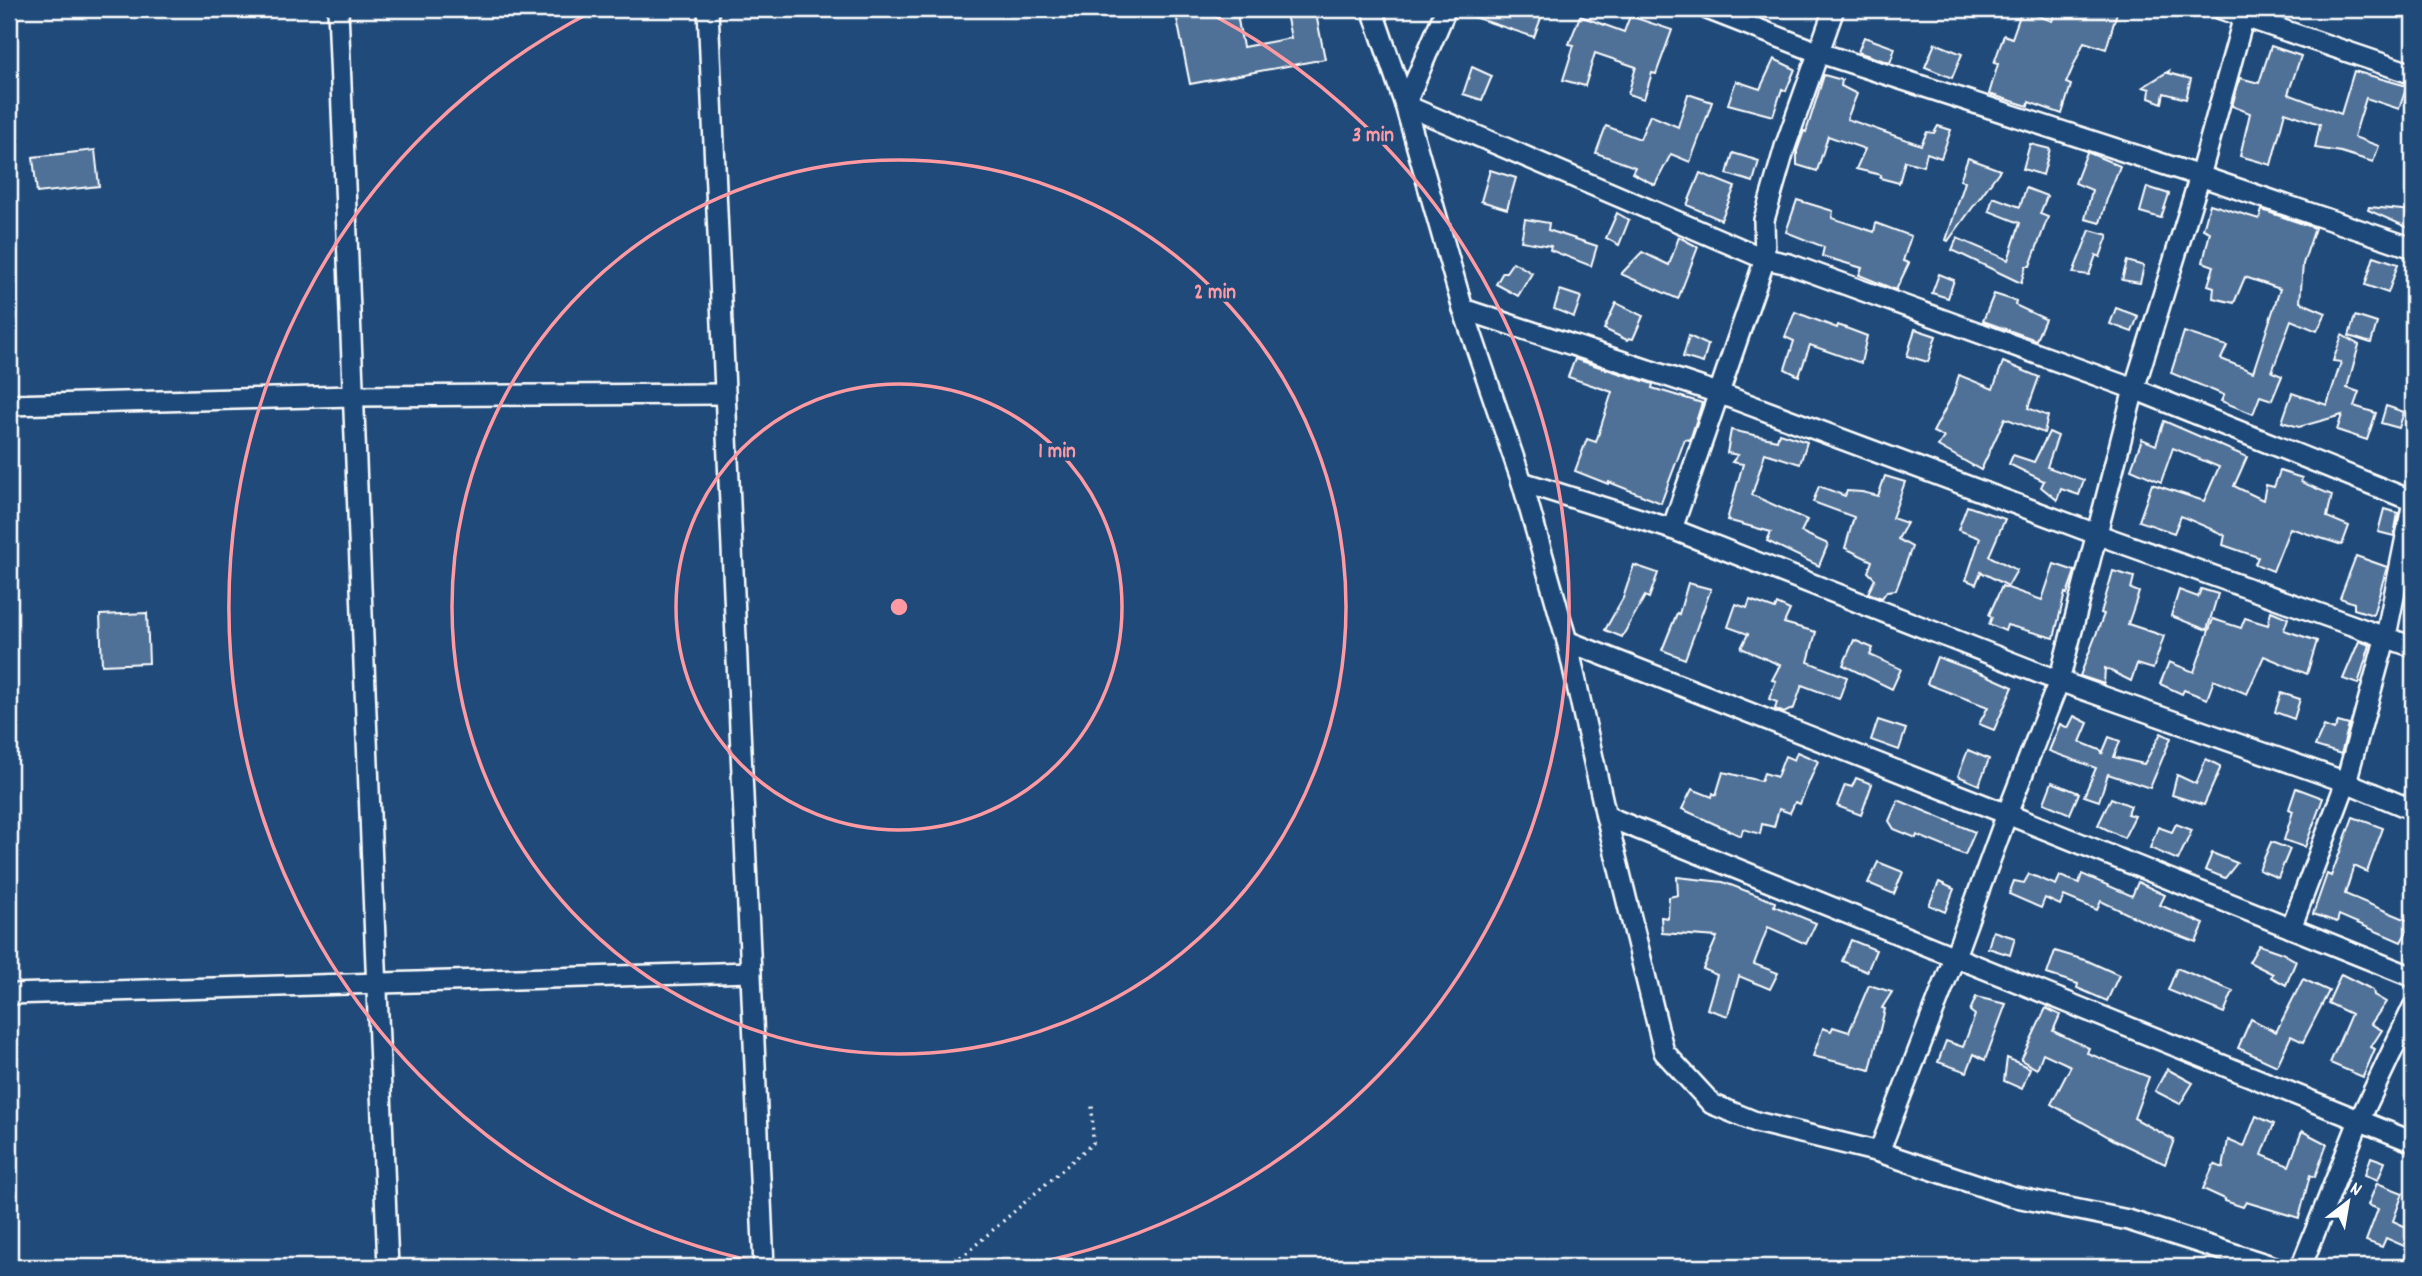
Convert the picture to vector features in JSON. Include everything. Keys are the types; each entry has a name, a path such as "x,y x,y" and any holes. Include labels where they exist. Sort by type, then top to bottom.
{"street":[{"path":"338,9 388,1267"},
{"path":"708,9 764,1267"},
{"path":"1372,9 1405,105 1463,309 1522,482 1567,641 1605,816 1664,1052 1712,1104 1756,1122 1879,1152 2011,1196 2128,1220 2275,1267"},
{"path":"1405,105 1446,9"},
{"path":"1707,9 1817,52 2413,248"},
{"path":"1672,529 1765,259 1764,220 1785,147 1834,9"},
{"path":"2221,9 2244,13 2413,74"},
{"path":"1879,1152 2059,681 2134,389 2200,176 2244,13"},
{"path":"1405,105 1765,259 1789,264 2134,389 2413,501 2386,636 2346,782 2291,928"},
{"path":"1463,309 1718,393 2096,534 2413,647"},
{"path":"9,405 353,396 725,394"},
{"path":"1522,482 1672,529 2059,681 2346,782 2413,810"},
{"path":"1567,641 2413,977"},
{"path":"1605,816 2413,1142"},
{"path":"9,994 751,972"},
{"path":"2301,1267 2359,1121 2413,1007"}],"path":[{"path":"919,1267 963,1256 1093,1143 1092,1102"}],"building":[{"path":"1175,9 1236,9 1243,47 1291,38 1285,9 1315,9 1325,59 1190,84"},
{"path":"1458,9 1499,9 1517,15 1519,9 1541,18 1534,37 1458,12"},
{"path":"2057,9 2118,9 2106,49 2084,42 2066,83 2071,85 2062,114 2029,102 2028,106 1989,94 1998,64 1994,63 2004,35 2012,38 2022,10 2052,21"},
{"path":"1580,16 1624,32 1630,16 1672,30 1656,74 1652,73 1644,99 1628,94 1636,67 1595,53 1585,86 1563,80 1574,45 1569,44"},
{"path":"1864,37 1895,48 1890,63 1858,52"},
{"path":"1935,43 1962,54 1952,78 1925,67"},
{"path":"2271,46 2301,56 2288,94 2341,114 2354,71 2407,86 2399,109 2366,98 2354,137 2379,146 2373,162 2341,152 2315,148 2320,124 2285,112 2271,165 2240,156 2250,113 2232,106 2240,78 2259,83"},
{"path":"1774,59 1795,69 1786,91 1782,89 1773,116 1728,104 1736,81 1760,89"},
{"path":"1472,67 1492,76 1482,100 1463,94"},
{"path":"2169,71 2168,73 2191,79 2186,99 2164,93 2162,103 2149,98 2150,89 2143,87"},
{"path":"1824,75 1842,80 1841,86 1857,94 1847,119 1921,145 1927,132 1934,133 1938,126 1951,130 1941,158 1927,153 1923,166 1905,161 1899,183 1856,169 1865,149 1828,136 1817,171 1797,165 1797,151 1804,131 1806,132"},
{"path":"1688,94 1712,102 1704,125 1690,162 1671,154 1655,185 1632,173 1635,167 1596,153 1606,126 1640,139 1650,115 1678,127"},
{"path":"2030,144 2050,149 2043,175 2023,169"},
{"path":"95,150 99,186 37,193 33,157"},
{"path":"2087,152 2120,166 2100,223 2085,219 2092,190 2075,183"},
{"path":"1733,153 1759,161 1753,182 1727,174"},
{"path":"1968,158 2000,170 1948,241 1946,240 1965,182 1960,180"},
{"path":"1490,170 1516,178 1507,209 1481,201"},
{"path":"1700,173 1735,187 1721,220 1687,205"},
{"path":"2147,187 2169,194 2161,218 2140,212"},
{"path":"2026,188 2047,196 2040,214 2048,217 2021,283 1952,250 1957,238 2008,260 2020,223 1989,211 1993,197 2020,207"},
{"path":"1797,200 1833,211 1832,218 1874,232 1876,223 1911,236 1903,261 1909,263 1896,290 1859,275 1862,268 1822,256 1824,247 1786,232"},
{"path":"2210,204 2259,219 2262,210 2315,228 2303,264 2300,302 2326,313 2317,331 2291,320 2272,372 2282,376 2272,400 2260,396 2253,414 2221,401 2224,395 2171,373 2184,332 2227,346 2221,359 2253,372 2280,289 2245,277 2234,303 2213,298 2214,287 2208,285 2214,266 2203,262 2210,232 2203,229"},
{"path":"2369,207 2413,211 2413,230 2368,210"},
{"path":"1617,213 1629,220 1619,245 1606,238"},
{"path":"1525,219 1549,223 1548,230 1597,246 1591,266 1550,250 1551,246 1521,241"},
{"path":"2090,230 2108,235 2100,257 2096,255 2089,275 2073,273"},
{"path":"1679,237 1698,247 1678,299 1621,274 1642,252 1669,265"},
{"path":"2374,256 2398,264 2388,293 2365,285"},
{"path":"2127,261 2144,266 2140,283 2122,280"},
{"path":"1513,262 1532,273 1518,296 1496,284"},
{"path":"1939,274 1954,280 1948,298 1932,293"},
{"path":"1560,290 1581,297 1574,317 1554,309"},
{"path":"1994,294 2016,301 2015,305 2045,319 2036,340 1983,321"},
{"path":"1616,303 1643,316 1633,339 1627,340 1604,329"},
{"path":"2116,308 2138,316 2132,332 2110,324"},
{"path":"1795,312 1867,336 1861,363 1810,345 1799,376 1785,369 1794,341 1785,337"},
{"path":"2355,316 2377,323 2371,343 2349,336"},
{"path":"1915,329 1936,336 1928,362 1907,356"},
{"path":"2342,335 2359,345 2347,388 2359,392 2354,406 2376,413 2367,440 2337,430 2342,415 2299,427 2282,422 2292,393 2327,405 2341,362 2333,361"},
{"path":"1689,336 1708,345 1703,363 1683,357"},
{"path":"1575,359 1653,384 1652,388 1702,403 1690,440 1685,439 1661,503 1575,471 1587,439 1596,442 1612,392 1568,377"},
{"path":"2003,362 2039,377 2028,408 2048,416 2044,433 2005,418 1981,470 1938,446 1944,437 1933,432 1953,394 1959,375 1993,389"},
{"path":"2386,406 2404,412 2399,428 2381,423"},
{"path":"2164,421 2247,457 2234,486 2263,500 2266,485 2274,487 2280,471 2302,478 2301,482 2332,495 2327,517 2349,526 2342,545 2290,528 2273,571 2255,564 2258,557 2223,545 2225,535 2181,516 2174,533 2139,521 2152,484 2204,501 2219,467 2173,448 2161,482 2131,469 2142,439 2156,445"},
{"path":"1731,430 1777,440 1779,433 1807,442 1800,464 1765,453 1752,495 1807,520 1801,532 1828,544 1819,566 1767,541 1771,532 1727,520 1743,464 1732,462 1738,455 1727,453"},
{"path":"2049,432 2058,436 2047,467 2084,480 2079,495 2061,489 2057,500 2041,487 2044,481 2009,464 2013,455 2034,462"},
{"path":"1885,476 1905,482 1892,518 1907,523 1898,539 1912,547 1896,590 1887,591 1882,598 1868,593 1875,579 1868,572 1872,561 1845,548 1854,517 1813,502 1819,486 1845,496 1847,491 1878,496"},
{"path":"1967,506 2005,519 1989,556 2017,570 2008,586 1981,572 1976,584 1966,580 1980,538 1958,530"},
{"path":"2384,509 2398,513 2394,536 2378,532"},
{"path":"2356,556 2387,567 2373,615 2354,609 2354,603 2340,598"},
{"path":"2054,564 2075,571 2067,594 2065,593 2054,638 2007,625 2005,631 1989,624 1992,617 1989,615 2002,586 2042,600"},
{"path":"1634,565 1658,573 1649,598 1645,596 1622,637 1605,630 1623,598"},
{"path":"2113,571 2134,577 2131,589 2139,592 2128,624 2164,636 2153,669 2137,664 2131,681 2105,668 2104,684 2080,676 2104,614 2101,613"},
{"path":"1688,583 1711,589 1685,659 1662,650 1677,613 1679,614"},
{"path":"2201,589 2218,594 2207,630 2171,616 2179,590 2198,597"},
{"path":"1750,600 1775,609 1777,604 1790,610 1784,623 1816,632 1808,662 1847,677 1839,699 1802,685 1794,708 1784,713 1775,709 1777,702 1769,699 1776,681 1772,680 1780,665 1741,648 1748,634 1728,627 1736,604 1747,608"},
{"path":"2271,611 2288,618 2284,630 2317,641 2307,674 2264,656 2247,694 2214,680 2207,699 2184,690 2182,694 2160,684 2169,662 2194,672 2213,619 2241,628 2245,618 2268,625"},
{"path":"147,613 149,663 102,665 100,615"},
{"path":"1854,640 1873,648 1870,655 1901,669 1892,689 1843,665"},
{"path":"2359,641 2370,645 2358,684 2343,679"},
{"path":"1937,657 2013,687 1994,730 1979,724 1988,707 1927,684"},
{"path":"2281,693 2300,699 2294,719 2275,712"},
{"path":"2074,716 2088,723 2080,742 2102,751 2102,754 2109,737 2120,741 2114,757 2144,764 2161,733 2171,738 2150,788 2108,774 2099,801 2084,796 2096,768 2049,751 2060,724 2068,728"},
{"path":"1878,720 1906,729 1899,750 1871,740"},
{"path":"2338,722 2349,725 2341,754 2315,746 2324,726 2334,730"},
{"path":"1968,750 1989,759 1979,785 1958,776"},
{"path":"1797,752 1818,761 1800,804 1795,802 1790,813 1779,809 1774,827 1762,824 1760,834 1743,829 1741,836 1682,809 1692,789 1712,797 1713,793 1716,795 1723,772 1761,781 1764,773 1777,777 1785,756 1794,760"},
{"path":"2206,759 2220,766 2220,769 2204,805 2172,795 2177,775 2196,784"},
{"path":"1856,778 1872,784 1861,815 1837,806 1845,785 1852,787"},
{"path":"2052,782 2079,793 2070,814 2044,803"},
{"path":"2296,788 2323,798 2305,847 2284,840 2293,811 2289,809"},
{"path":"2111,798 2131,806 2127,814 2135,816 2124,838 2098,825"},
{"path":"1898,800 1975,832 1965,855 1917,835 1916,838 1894,829 1889,821"},
{"path":"2353,817 2383,828 2367,872 2354,866 2345,894 2412,922 2401,942 2339,915 2337,922 2313,914 2327,874 2331,876"},
{"path":"2176,824 2192,830 2178,860 2150,848 2158,827 2172,832"},
{"path":"2271,842 2290,849 2278,878 2259,870"},
{"path":"2212,853 2237,863 2225,878 2205,870"},
{"path":"1878,862 1903,872 1894,894 1868,883"},
{"path":"2029,874 2056,885 2060,876 2079,883 2082,874 2132,896 2138,882 2165,895 2160,905 2204,924 2196,942 2151,925 2101,901 2097,910 2064,896 2060,905 2045,898 2041,908 2009,894 2014,881 2024,883"},
{"path":"1677,877 1723,882 1775,902 1774,906 1816,923 1806,944 1768,927 1754,964 1778,973 1770,989 1739,976 1728,1016 1707,1009 1717,975 1703,969 1717,937 1662,933 1661,917 1668,918 1669,897 1678,895"},
{"path":"1939,882 1954,889 1945,912 1929,905"},
{"path":"1993,931 2015,938 2010,955 1988,948"},
{"path":"1851,940 1876,950 1867,972 1842,961"},
{"path":"2259,945 2296,961 2286,985 2271,977 2273,974 2249,962"},
{"path":"2055,951 2088,961 2119,975 2107,1001 2077,988 2078,984 2047,974"},
{"path":"2177,968 2233,991 2224,1013 2168,990"},
{"path":"2341,974 2373,990 2374,995 2386,1002 2371,1024 2382,1030 2371,1047 2375,1049 2363,1077 2330,1063 2351,1014 2328,1003"},
{"path":"2303,979 2329,991 2303,1042 2291,1036 2277,1066 2238,1048 2251,1019 2276,1032"},
{"path":"1869,985 1892,992 1882,1008 1885,1009 1870,1070 1813,1056 1823,1028 1831,1031 1833,1027 1849,1032"},
{"path":"1976,997 2006,1004 1985,1060 1974,1054 1967,1072 1938,1062 1946,1041 1963,1047 1975,1015 1970,1011"},
{"path":"2046,1008 2060,1015 2053,1031 2089,1048 2087,1053 2149,1077 2134,1118 2174,1140 2165,1164 2116,1141 2051,1104 2071,1066 2043,1053 2037,1069 2021,1060"},
{"path":"2007,1058 2030,1068 2022,1089 2004,1081"},
{"path":"2167,1069 2193,1083 2180,1104 2155,1091"},
{"path":"2256,1116 2274,1124 2262,1155 2289,1166 2302,1131 2327,1144 2315,1177 2310,1175 2299,1218 2246,1202 2243,1207 2203,1189 2214,1164 2223,1168 2228,1140 2244,1147"},
{"path":"2371,1157 2385,1162 2378,1180 2365,1175"},
{"path":"2377,1183 2403,1193 2393,1221 2413,1230 2413,1250 2386,1238 2382,1247 2366,1241 2378,1209 2368,1205"}]}
